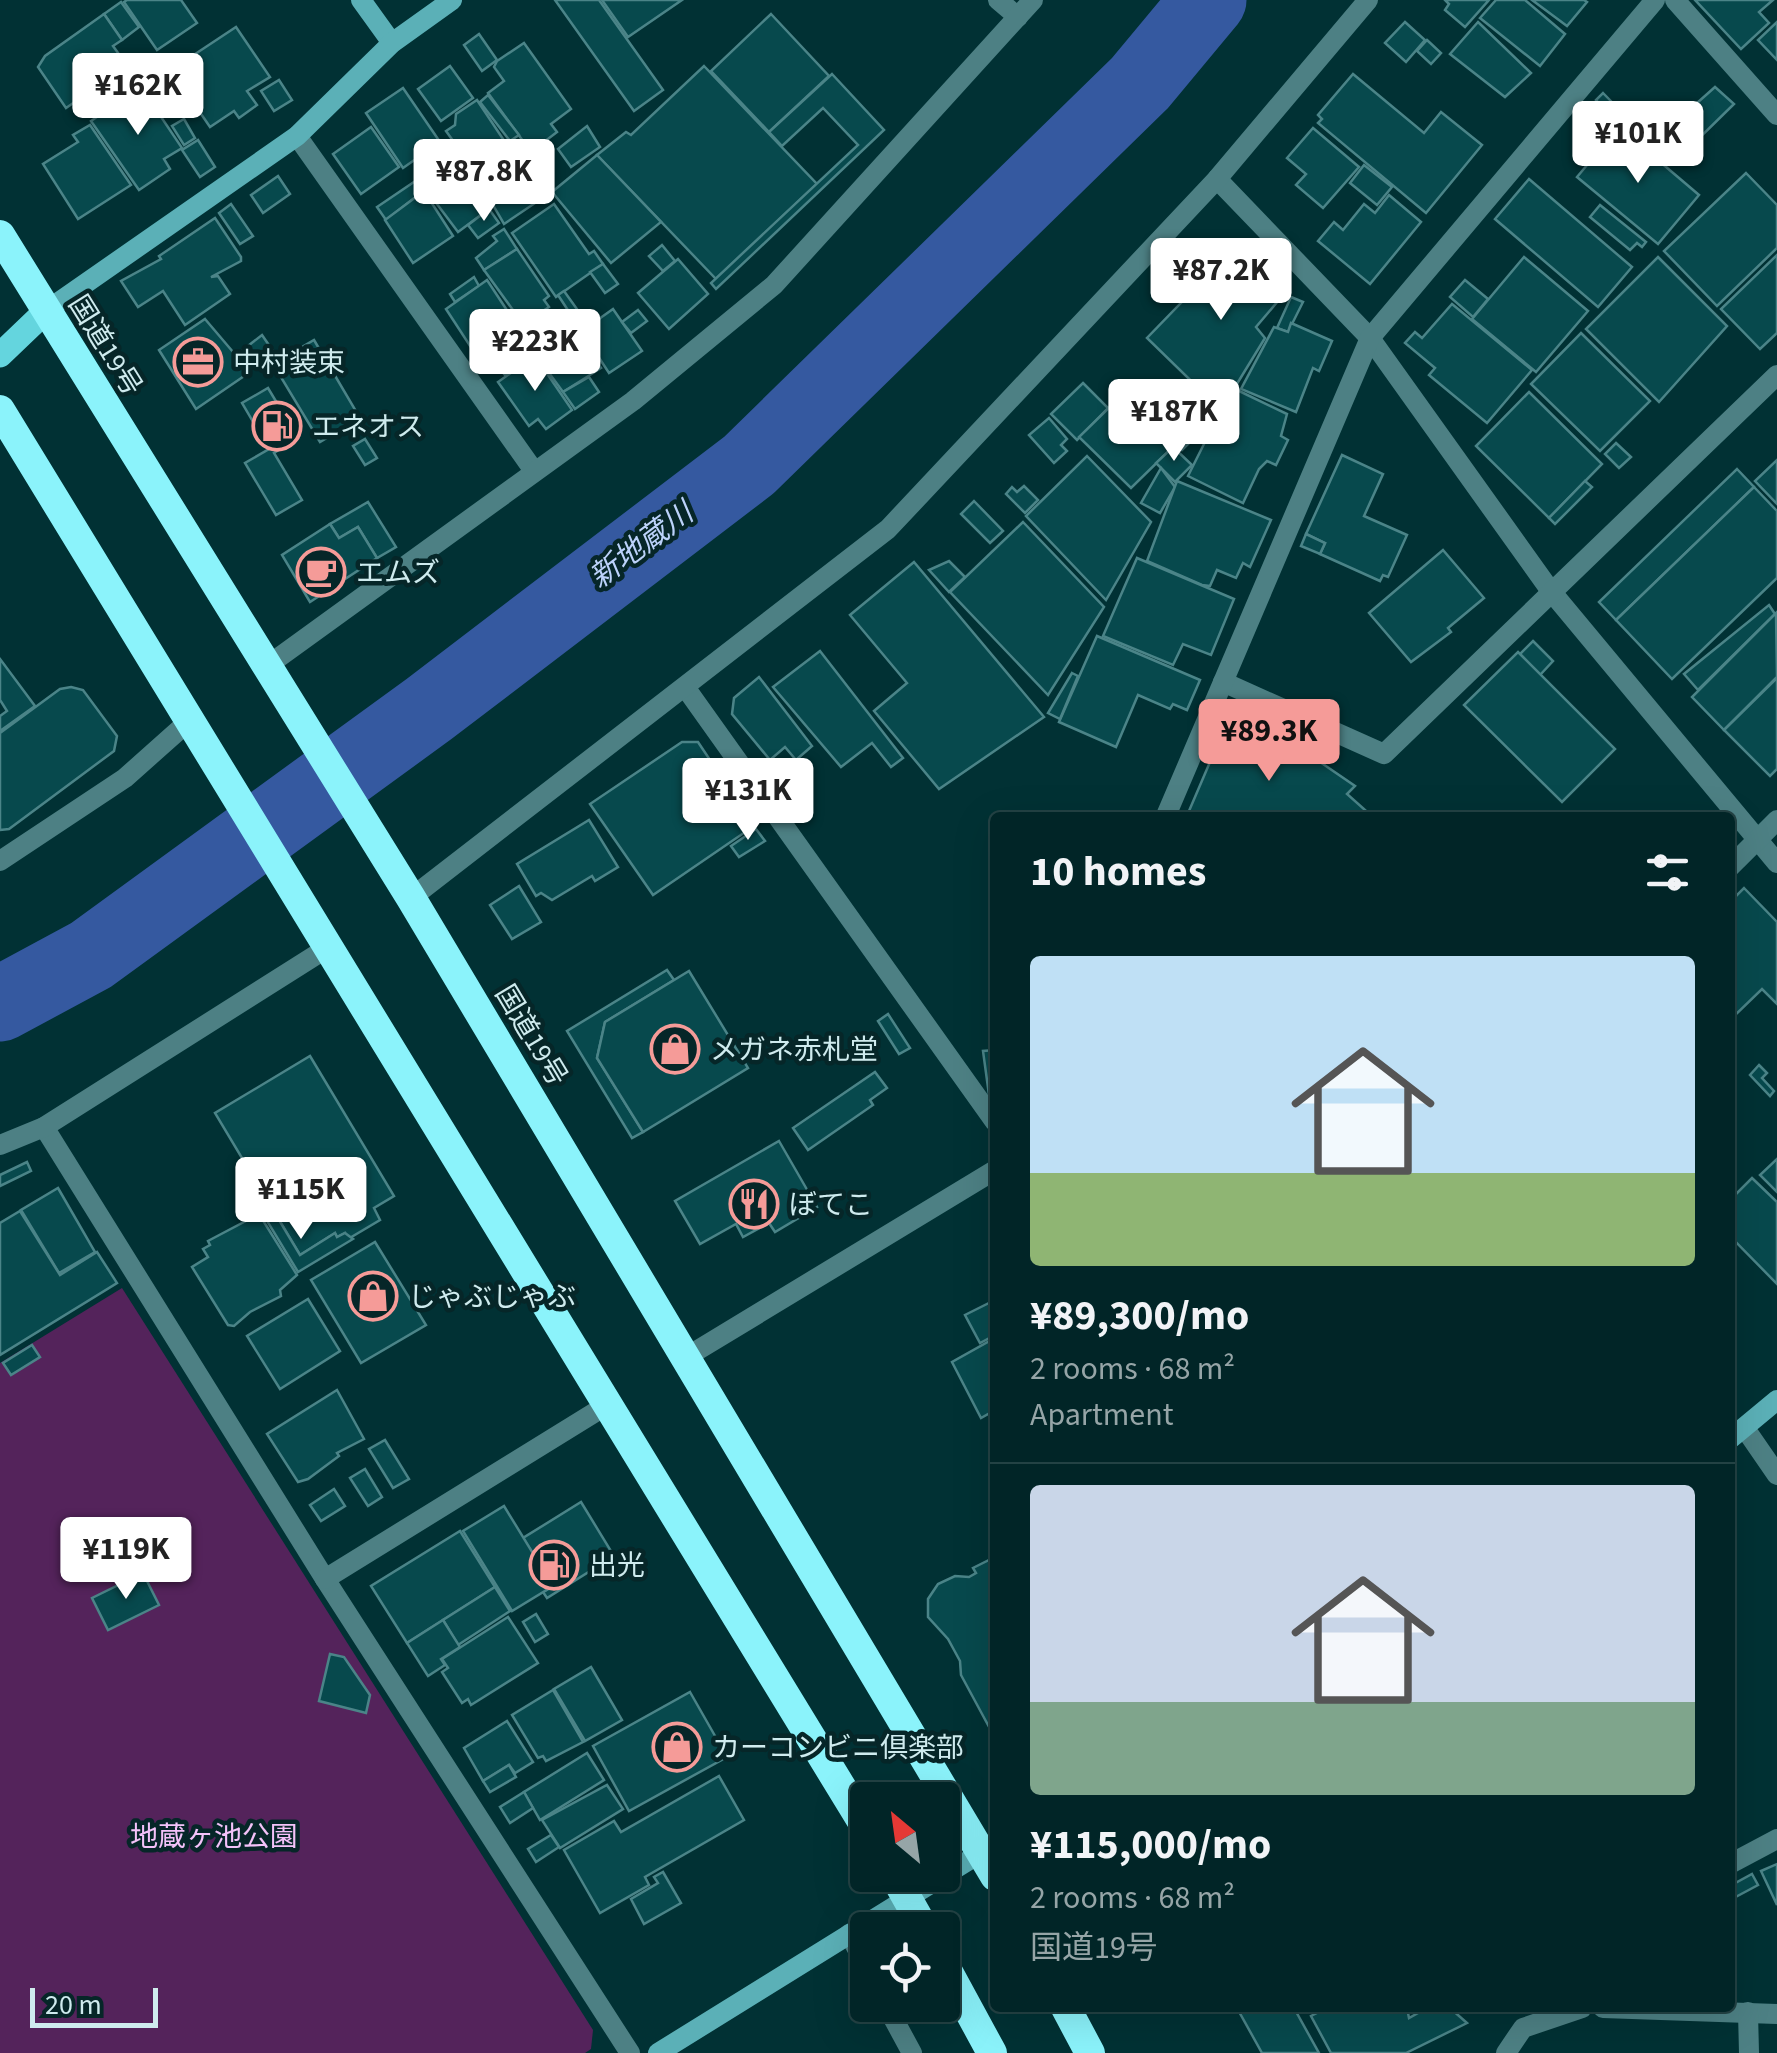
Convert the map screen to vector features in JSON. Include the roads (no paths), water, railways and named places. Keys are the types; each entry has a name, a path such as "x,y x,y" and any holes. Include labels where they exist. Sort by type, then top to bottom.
{"highway":[{"name":"国道19号","path":"0,235 411,898 990,1855"},
{"path":"0,410 850,1800"},
{"path":"960,1995 992,2053"},
{"path":"1068,2012 1090,2053"}],"main road":[{"path":"0,355 46,312"}],"street":[{"path":"361,0 392,44"},
{"path":"46,312 297,136 392,44 452,0"},
{"path":"998,0 1018,18"},
{"path":"275,679 534,471 634,400 774,285 1033,0"},
{"path":"411,898 888,529 1217,179 1368,0"},
{"path":"1167,812 1370,338 1655,0"},
{"path":"1675,0 1777,115"},
{"path":"297,136 534,471"},
{"path":"1217,179 1370,338 1550,590 1777,862"},
{"path":"1223,682 1384,754 1777,375"},
{"path":"685,687 990,1115"},
{"path":"0,862 196,732"},
{"path":"1735,862 1777,820"},
{"path":"0,1145 44,1127 327,948"},
{"path":"44,1127 325,1579 630,2053"},
{"path":"688,1356 990,1173"},
{"path":"1777,1400 1738,1434 1777,1475"},
{"path":"325,1579 610,1403"},
{"path":"1735,1861 1777,1838"},
{"path":"960,1867 990,1857"},
{"path":"658,2053 848,1934 894,1892"},
{"path":"848,1934 850,1938"},
{"path":"1506,2053 1523,2028 1570,2012"},
{"path":"1735,2012 1777,2014"},
{"path":"1748,2012 1748,2053"},
{"path":"895,2022 912,2053"}],"waterway":[{"name":"新地蔵川","path":"0,1004 91,955 429,709 749,465 1140,83 1209,0"}],"place":[{"name":"中村装束","path":"198,362"},
{"name":"エネオス","path":"277,426"},
{"name":"エムズ","path":"321,572"},
{"name":"メガネ赤札堂","path":"675,1049"},
{"name":"ぼてこ","path":"754,1204"},
{"name":"じゃぶじゃぶ","path":"373,1296"},
{"name":"出光","path":"554,1565"},
{"name":"カーコンビニ倶楽部","path":"677,1747"}],"park label":[{"name":"地蔵ヶ池公園","path":"214,1836"}]}
